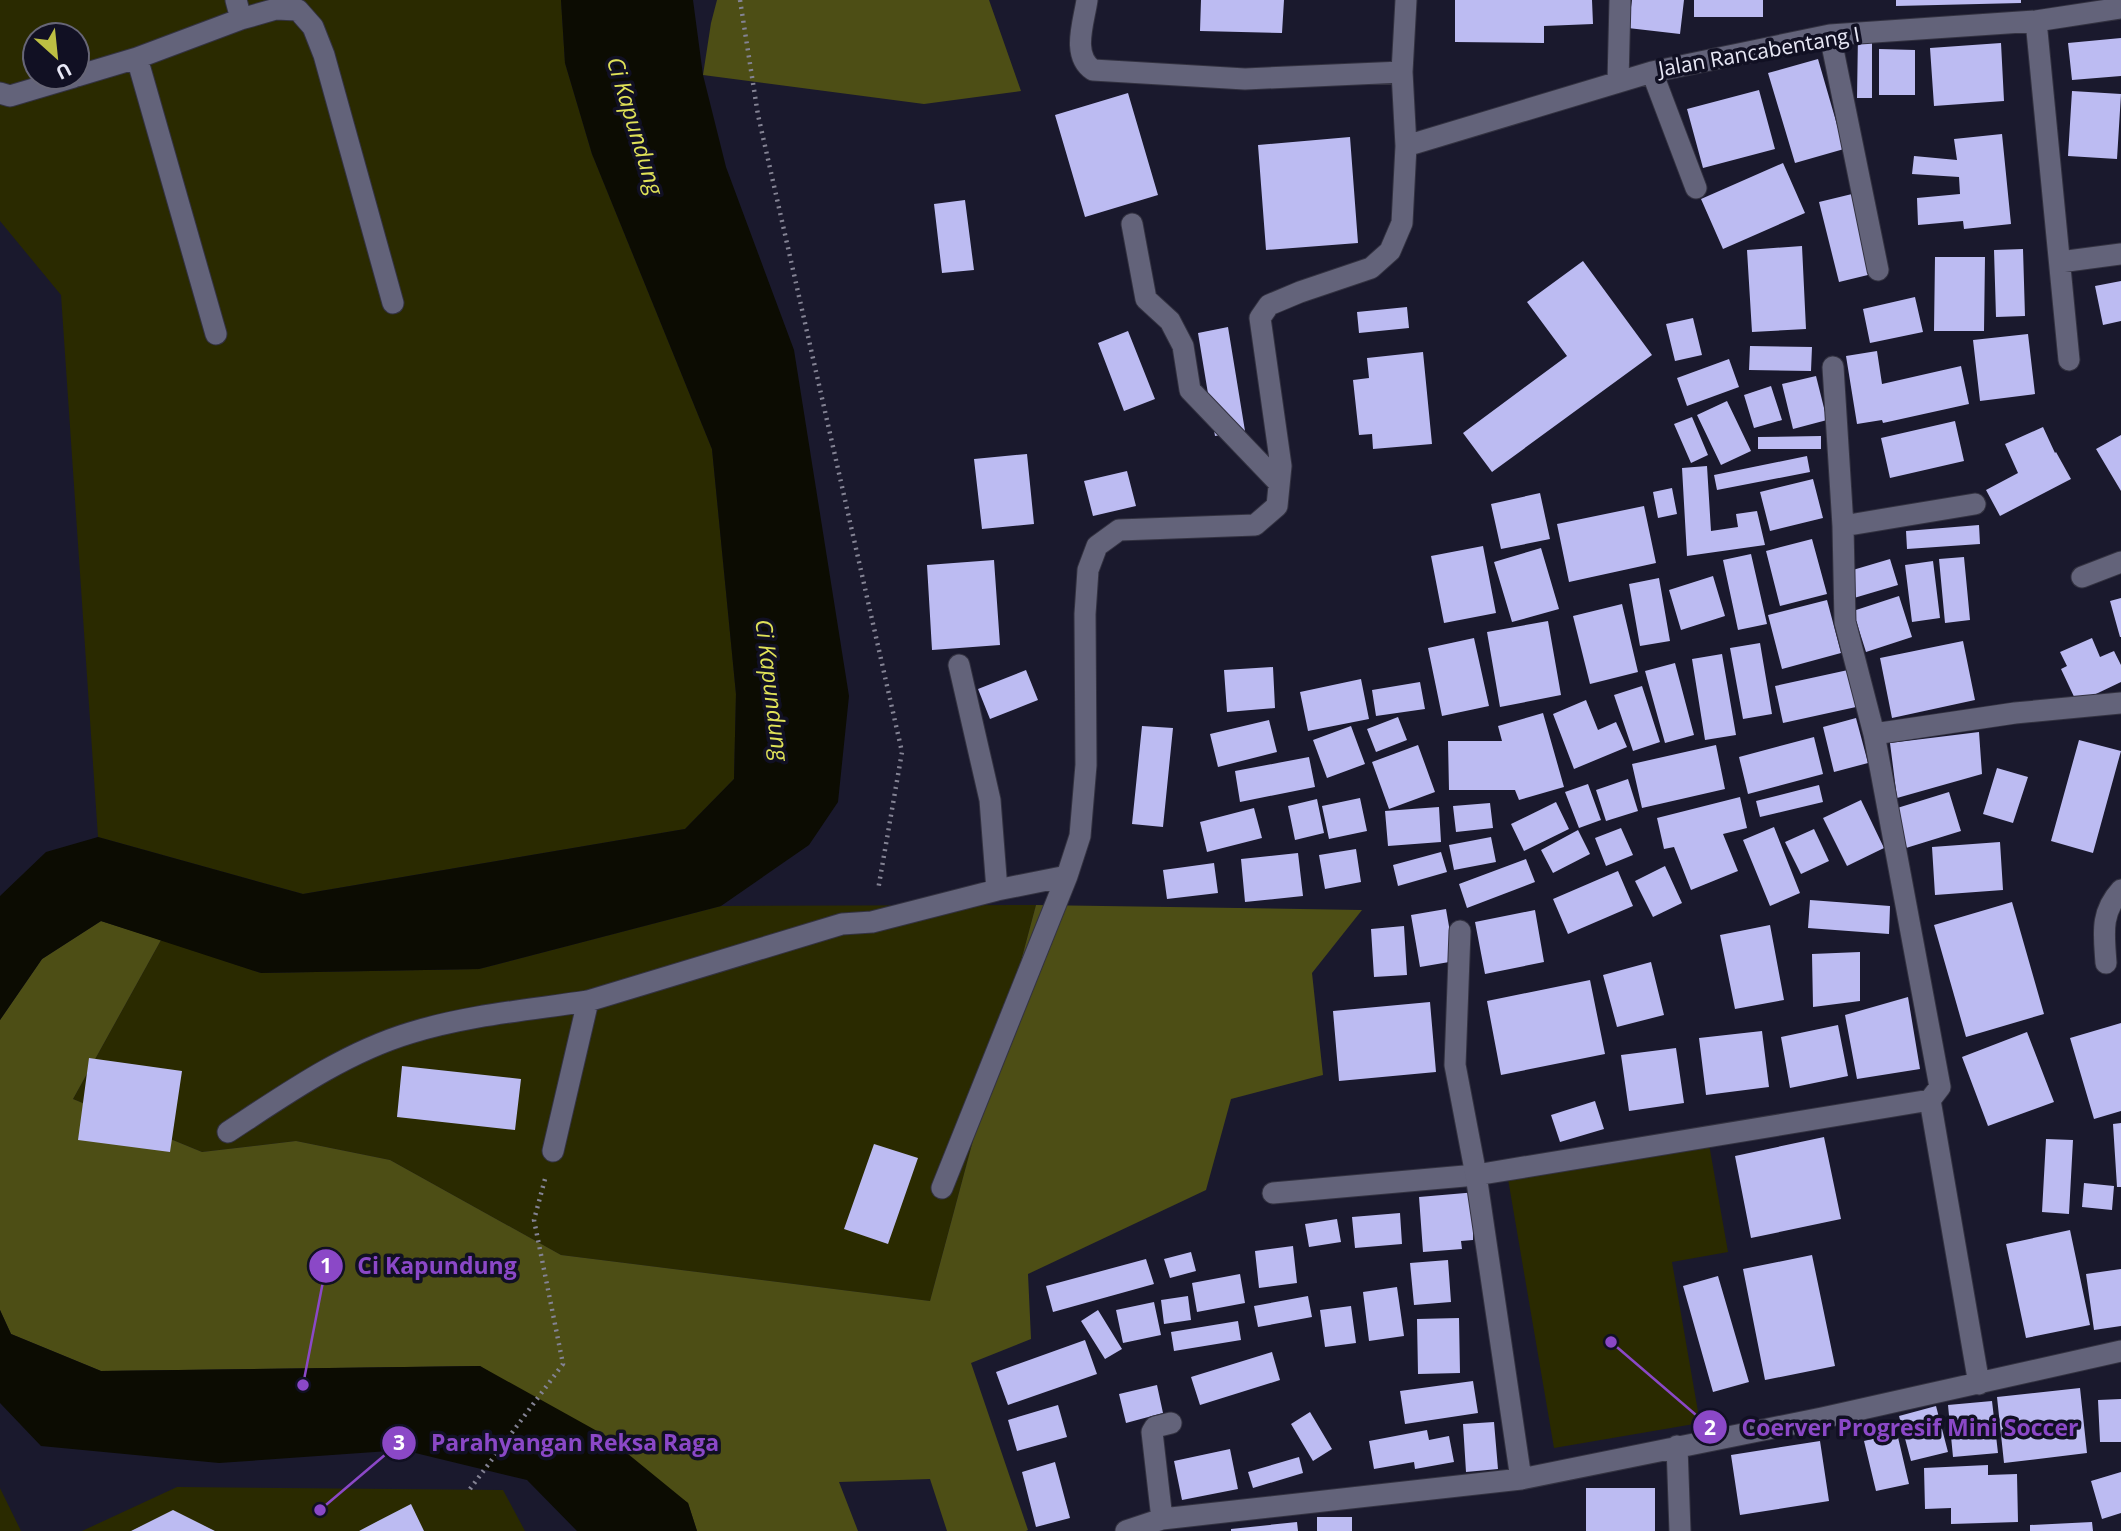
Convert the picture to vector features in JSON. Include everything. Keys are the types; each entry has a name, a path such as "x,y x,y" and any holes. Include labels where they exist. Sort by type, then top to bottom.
{"street":[{"path":"1087,0 1080,50 1085,64 1093,69 1245,79 1402,72"},
{"path":"942,1188 1067,876 1080,836 1086,765 1085,614 1088,570 1097,546 1119,530 1255,525 1277,506 1281,466 1260,318 1269,306 1300,292 1371,268 1390,251 1402,223 1406,146 1402,72 1406,0"},
{"path":"1618,82 1620,0"},
{"name":"Jalan Rancabentang I","path":"1406,146 1652,72 1830,35 2036,21 2121,8"},
{"path":"91,72 137,58 239,10 298,10 313,27 324,55 393,303"},
{"path":"2036,21 2069,360"},
{"path":"1830,35 1878,270"},
{"path":"137,58 216,334"},
{"path":"1652,72 1696,188"},
{"path":"0,93 10,96 27,91"},
{"path":"1132,224 1146,299 1170,321 1183,346 1190,390 1279,482"},
{"path":"2060,262 2121,254"},
{"path":"1273,1193 1476,1175 1930,1100 1940,1087 1874,734 1844,622 1843,526 1833,367"},
{"path":"1843,526 1975,504"},
{"path":"2082,577 2121,562"},
{"path":"959,665 990,800 997,890"},
{"path":"1874,734 2015,713 2121,703"},
{"path":"228,1132 291,1090 351,1056 408,1034 455,1021 588,1001 842,924 872,922 997,890 1067,876"},
{"path":"2106,963 2104,927 2110,902 2121,890"},
{"path":"1460,931 1455,1065 1476,1175 1521,1479"},
{"path":"553,1152 588,1001"},
{"path":"1930,1100 1979,1384"},
{"path":"1126,1531 1162,1519 1521,1479 1979,1384 2121,1351"},
{"path":"1162,1519 1152,1432 1155,1427 1171,1423"},
{"path":"1677,1446 1680,1531"}],"path":[{"path":"740,0 758,115 902,752 872,922"},
{"path":"470,1489 563,1364 534,1220 553,1152"}],"shaded area":[{"path":"0,0 561,0 565,63 592,154 712,449 736,694 734,779 685,829 303,894 98,837 61,295 0,221"},
{"path":"717,0 989,0 1021,91 924,104 703,75"},
{"path":"1036,905 930,1301 561,1255 390,1160 296,1141 202,1152 73,1099 161,940 261,973 479,969 721,906"},
{"path":"1036,905 1362,910 1312,973 1323,1075 1231,1099 1206,1190 1028,1274 1031,1339 971,1363 1028,1530 1026,1531 947,1531 930,1479 839,1482 858,1531 697,1531 688,1503 480,1366 101,1371 11,1334 0,1310 0,1020 42,959 101,921 161,940 73,1099 202,1152 296,1141 390,1160 561,1255 930,1301"},
{"path":"1709,1144 1728,1252 1672,1262 1700,1423 1554,1448 1508,1179"},
{"path":"177,1487 503,1490 525,1531 82,1531"},
{"path":"0,1488 21,1531 0,1531"}],"water":[{"path":"561,0 693,0 703,75 726,167 794,350 849,696 838,802 809,845 721,906 479,969 261,973 101,921 42,959 0,1020 0,896 46,852 98,837 303,894 685,829 734,779 736,694 712,449 592,154 565,63"},
{"path":"0,1310 11,1334 101,1371 480,1366 606,1436 688,1503 697,1531 577,1531 527,1480 403,1450 219,1463 41,1446 0,1403"}],"building":[{"path":"1201,0 1284,0 1282,33 1200,31"},
{"path":"1455,0 1592,0 1593,24 1544,26 1544,43 1455,42"},
{"path":"1632,0 1684,0 1680,34 1628,28"},
{"path":"1694,0 1763,0 1763,17 1694,17"},
{"path":"1896,0 2021,0 2021,3 1896,6"},
{"path":"1858,34 1872,34 1872,98 1857,98"},
{"path":"2121,38 2121,76 2072,80 2068,43"},
{"path":"2001,43 2004,101 1934,106 1930,48"},
{"path":"1879,49 1915,50 1915,95 1879,95"},
{"path":"1818,59 1844,149 1795,163 1768,73"},
{"path":"1759,90 1775,149 1703,168 1687,109"},
{"path":"2072,91 2121,94 2117,159 2068,156"},
{"path":"1128,93 1158,195 1085,217 1055,115"},
{"path":"2002,134 2011,224 1964,229 1963,221 1918,225 1917,198 1960,194 1959,177 1912,174 1914,156 1957,160 1954,139"},
{"path":"1350,137 1358,243 1266,250 1258,145"},
{"path":"1783,163 1805,213 1723,249 1701,199"},
{"path":"1852,194 1872,274 1839,282 1819,202"},
{"path":"965,200 974,270 942,273 934,204"},
{"path":"1802,246 1806,329 1752,332 1747,250"},
{"path":"2023,249 2025,316 1996,317 1994,250"},
{"path":"1935,257 1985,257 1984,331 1934,331"},
{"path":"1583,261 1652,355 1492,472 1463,433 1567,356 1527,302"},
{"path":"2121,281 2121,321 2103,325 2095,286"},
{"path":"1915,297 1923,332 1870,343 1863,309"},
{"path":"1407,307 1409,328 1359,333 1357,312"},
{"path":"1693,318 1702,355 1675,361 1666,324"},
{"path":"1228,327 1245,431 1215,436 1198,333"},
{"path":"1128,331 1155,399 1124,411 1098,343"},
{"path":"2028,334 2035,394 1980,401 1973,340"},
{"path":"1750,346 1812,347 1811,371 1749,370"},
{"path":"1877,351 1882,384 1961,366 1969,404 1883,423 1882,420 1857,424 1846,356"},
{"path":"1423,352 1432,444 1373,449 1372,434 1359,435 1353,380 1369,378 1367,358"},
{"path":"1729,359 1739,387 1687,406 1677,378"},
{"path":"1816,376 1827,420 1793,429 1782,384"},
{"path":"1771,386 1782,420 1754,428 1744,395"},
{"path":"1727,401 1751,451 1721,465 1697,415"},
{"path":"1692,417 1708,455 1691,463 1674,424"},
{"path":"1955,421 1964,461 1890,478 1881,438"},
{"path":"2043,427 2071,479 2000,516 1986,490 2018,473 2005,444"},
{"path":"2121,435 2121,491 2096,449"},
{"path":"1821,436 1821,449 1758,449 1758,437"},
{"path":"1027,454 1034,524 982,529 974,459"},
{"path":"1807,456 1810,472 1717,490 1714,475"},
{"path":"1707,466 1711,531 1738,527 1736,514 1757,511 1765,545 1687,556 1682,468"},
{"path":"1127,471 1136,506 1093,516 1084,481"},
{"path":"1813,479 1823,518 1770,531 1760,492"},
{"path":"1672,488 1677,514 1658,518 1653,492"},
{"path":"1540,493 1550,539 1501,549 1491,504"},
{"path":"1644,506 1656,563 1569,582 1557,524"},
{"path":"1979,525 1980,544 1907,549 1906,531"},
{"path":"1812,539 1827,594 1780,606 1766,551"},
{"path":"1483,546 1496,613 1444,623 1431,556"},
{"path":"1541,548 1559,609 1512,622 1494,562"},
{"path":"1751,554 1767,624 1738,630 1723,560"},
{"path":"1964,557 1970,620 1945,623 1939,559"},
{"path":"1890,559 1898,585 1854,598 1846,572"},
{"path":"994,560 1000,645 932,650 927,565"},
{"path":"1933,561 1940,618 1912,622 1905,565"},
{"path":"1713,576 1725,616 1681,630 1669,590"},
{"path":"1659,578 1670,641 1640,646 1629,584"},
{"path":"1899,596 1912,637 1866,652 1853,611"},
{"path":"2121,598 2121,637 2120,637 2110,601"},
{"path":"1827,600 1841,653 1782,669 1768,615"},
{"path":"1622,604 1638,672 1590,684 1573,616"},
{"path":"1548,621 1561,695 1500,707 1487,632"},
{"path":"1474,638 1489,706 1442,716 1428,648"},
{"path":"2092,638 2100,657 2114,651 2121,665 2121,682 2077,703 2061,669 2067,666 2060,652"},
{"path":"1963,641 1975,700 1892,718 1880,658"},
{"path":"1760,643 1772,714 1743,719 1730,648"},
{"path":"1722,654 1736,735 1705,740 1692,659"},
{"path":"1675,663 1694,735 1665,743 1645,671"},
{"path":"1273,667 1275,708 1227,712 1224,670"},
{"path":"1026,670 1038,700 990,719 978,689"},
{"path":"1848,670 1856,707 1783,723 1775,686"},
{"path":"1361,679 1369,719 1308,731 1300,692"},
{"path":"1420,682 1425,709 1376,716 1372,690"},
{"path":"1642,686 1660,742 1633,751 1614,695"},
{"path":"1586,700 1598,730 1616,722 1627,747 1574,769 1553,714"},
{"path":"1543,713 1564,787 1519,800 1515,790 1449,790 1448,741 1502,741 1498,726"},
{"path":"1398,717 1407,740 1376,752 1367,729"},
{"path":"1856,718 1868,763 1834,772 1823,727"},
{"path":"1269,720 1277,752 1218,767 1210,734"},
{"path":"1142,726 1173,728 1163,827 1132,824"},
{"path":"1351,726 1365,764 1327,778 1313,740"},
{"path":"1979,732 1982,774 1897,798 1890,743"},
{"path":"1814,737 1823,774 1748,794 1739,757"},
{"path":"2079,740 2121,751 2093,853 2051,841"},
{"path":"1418,745 1435,792 1389,809 1372,762"},
{"path":"1716,745 1725,789 1642,808 1632,764"},
{"path":"1309,757 1315,787 1240,802 1235,771"},
{"path":"1997,768 2028,777 2013,823 1983,814"},
{"path":"1628,779 1638,811 1606,821 1596,790"},
{"path":"1588,784 1601,820 1579,828 1565,792"},
{"path":"1819,785 1823,802 1760,817 1756,801"},
{"path":"1949,792 1961,831 1906,848 1894,809"},
{"path":"1740,797 1747,828 1723,834 1738,871 1691,890 1674,847 1664,849 1657,818"},
{"path":"1360,798 1367,831 1329,839 1322,806"},
{"path":"1317,799 1324,833 1295,840 1288,806"},
{"path":"1861,800 1884,848 1847,866 1823,818"},
{"path":"1556,802 1569,829 1524,851 1511,824"},
{"path":"1490,803 1493,828 1456,832 1453,806"},
{"path":"1439,807 1441,842 1388,846 1385,811"},
{"path":"1254,808 1262,838 1207,852 1200,822"},
{"path":"1774,827 1800,893 1770,906 1743,840"},
{"path":"1621,828 1633,855 1606,866 1595,838"},
{"path":"1814,829 1829,861 1801,874 1785,842"},
{"path":"1578,830 1590,854 1553,873 1541,850"},
{"path":"1491,837 1496,862 1454,870 1449,845"},
{"path":"2000,842 2003,890 1935,895 1932,847"},
{"path":"1356,849 1361,882 1325,889 1319,855"},
{"path":"1441,852 1447,872 1398,886 1393,865"},
{"path":"1298,853 1303,896 1245,902 1241,859"},
{"path":"1526,859 1535,882 1467,908 1459,884"},
{"path":"1214,863 1218,893 1167,899 1163,870"},
{"path":"1665,866 1682,903 1653,917 1635,881"},
{"path":"1618,871 1633,906 1568,934 1553,899"},
{"path":"1810,900 1890,906 1889,934 1808,928"},
{"path":"2012,902 2044,1014 1966,1037 1934,925"},
{"path":"1446,909 1455,961 1420,967 1411,915"},
{"path":"1535,910 1544,962 1485,974 1475,922"},
{"path":"1770,925 1784,1000 1735,1009 1720,935"},
{"path":"1404,926 1407,975 1374,977 1371,929"},
{"path":"1860,952 1860,1001 1813,1007 1812,954"},
{"path":"1651,962 1664,1015 1617,1027 1603,975"},
{"path":"1590,980 1605,1054 1501,1075 1487,1001"},
{"path":"1908,997 1920,1069 1857,1079 1845,1015"},
{"path":"1430,1002 1436,1072 1339,1081 1333,1011"},
{"path":"2121,1023 2121,1111 2094,1119 2070,1038"},
{"path":"1838,1025 1848,1076 1790,1088 1781,1037"},
{"path":"1762,1031 1769,1087 1706,1095 1699,1038"},
{"path":"2027,1032 2054,1102 1988,1126 1962,1057"},
{"path":"1676,1048 1684,1103 1629,1111 1621,1055"},
{"path":"89,1058 182,1071 170,1152 78,1140"},
{"path":"402,1066 521,1079 515,1130 397,1117"},
{"path":"1595,1101 1604,1129 1560,1142 1551,1115"},
{"path":"2121,1123 2121,1187 2117,1187 2113,1124"},
{"path":"1824,1137 1841,1219 1751,1238 1735,1156"},
{"path":"2046,1139 2073,1140 2069,1214 2042,1212"},
{"path":"874,1144 918,1158 888,1244 844,1229"},
{"path":"2084,1183 2114,1186 2112,1210 2082,1207"},
{"path":"1477,1192 1480,1230 1473,1230 1473,1240 1461,1241 1462,1249 1423,1252 1419,1197"},
{"path":"1400,1213 1402,1244 1355,1248 1352,1217"},
{"path":"1337,1219 1341,1242 1309,1247 1305,1224"},
{"path":"2070,1230 2090,1325 2026,1338 2006,1244"},
{"path":"1293,1246 1297,1283 1259,1288 1255,1251"},
{"path":"1191,1252 1196,1271 1170,1278 1164,1259"},
{"path":"1812,1255 1835,1366 1765,1380 1743,1269"},
{"path":"1146,1259 1154,1284 1053,1312 1046,1286"},
{"path":"1448,1260 1451,1302 1414,1305 1410,1263"},
{"path":"2121,1269 2121,1326 2094,1330 2086,1274"},
{"path":"1240,1274 1245,1303 1197,1312 1192,1283"},
{"path":"1718,1276 1749,1382 1713,1392 1683,1286"},
{"path":"1397,1287 1404,1336 1369,1341 1363,1292"},
{"path":"1188,1296 1191,1320 1164,1324 1161,1300"},
{"path":"1308,1296 1312,1317 1258,1327 1254,1306"},
{"path":"1154,1302 1161,1335 1123,1343 1116,1310"},
{"path":"1351,1306 1356,1343 1325,1347 1320,1310"},
{"path":"1098,1310 1122,1349 1105,1359 1081,1321"},
{"path":"1459,1318 1460,1373 1418,1374 1417,1319"},
{"path":"1238,1321 1241,1340 1174,1351 1171,1332"},
{"path":"1085,1340 1097,1374 1008,1405 996,1372"},
{"path":"1272,1352 1280,1380 1200,1405 1191,1377"},
{"path":"1473,1381 1478,1413 1405,1424 1400,1391"},
{"path":"1157,1385 1163,1413 1126,1423 1119,1394"},
{"path":"2080,1388 2087,1453 2004,1463 1997,1397"},
{"path":"2121,1399 2121,1442 2100,1442 2098,1400"},
{"path":"1992,1401 1998,1453 1953,1457 1948,1405"},
{"path":"1058,1405 1067,1437 1017,1451 1008,1420"},
{"path":"1936,1406 1948,1452 1911,1461 1899,1416"},
{"path":"1310,1412 1332,1449 1313,1461 1291,1424"},
{"path":"1494,1422 1498,1469 1466,1472 1463,1424"},
{"path":"1427,1430 1429,1440 1449,1436 1454,1462 1415,1469 1414,1462 1374,1469 1369,1441"},
{"path":"1897,1433 1909,1484 1876,1491 1864,1441"},
{"path":"1820,1441 1829,1501 1740,1515 1731,1455"},
{"path":"1230,1449 1238,1489 1182,1500 1174,1461"},
{"path":"1299,1457 1303,1473 1253,1488 1248,1472"},
{"path":"1055,1462 1070,1518 1036,1527 1022,1472"},
{"path":"1988,1465 1988,1475 2017,1474 2018,1522 1951,1524 1951,1508 1925,1509 1924,1468"},
{"path":"2121,1472 2121,1513 2102,1519 2091,1481"},
{"path":"1586,1488 1655,1488 1655,1531 1586,1531"},
{"path":"411,1504 424,1531 359,1531 378,1521"},
{"path":"173,1510 215,1531 131,1531"},
{"path":"1317,1517 1352,1517 1352,1531 1317,1531"},
{"path":"1297,1522 1298,1531 1231,1531 1231,1529"},
{"path":"2092,1522 2093,1531 2030,1531 2030,1525"}],"place":[{"name":"Coerver Progresif Mini Soccer","path":"1611,1342"},
{"name":"Ci Kapundung","path":"303,1385"},
{"name":"Parahyangan Reksa Raga","path":"320,1510"}]}
